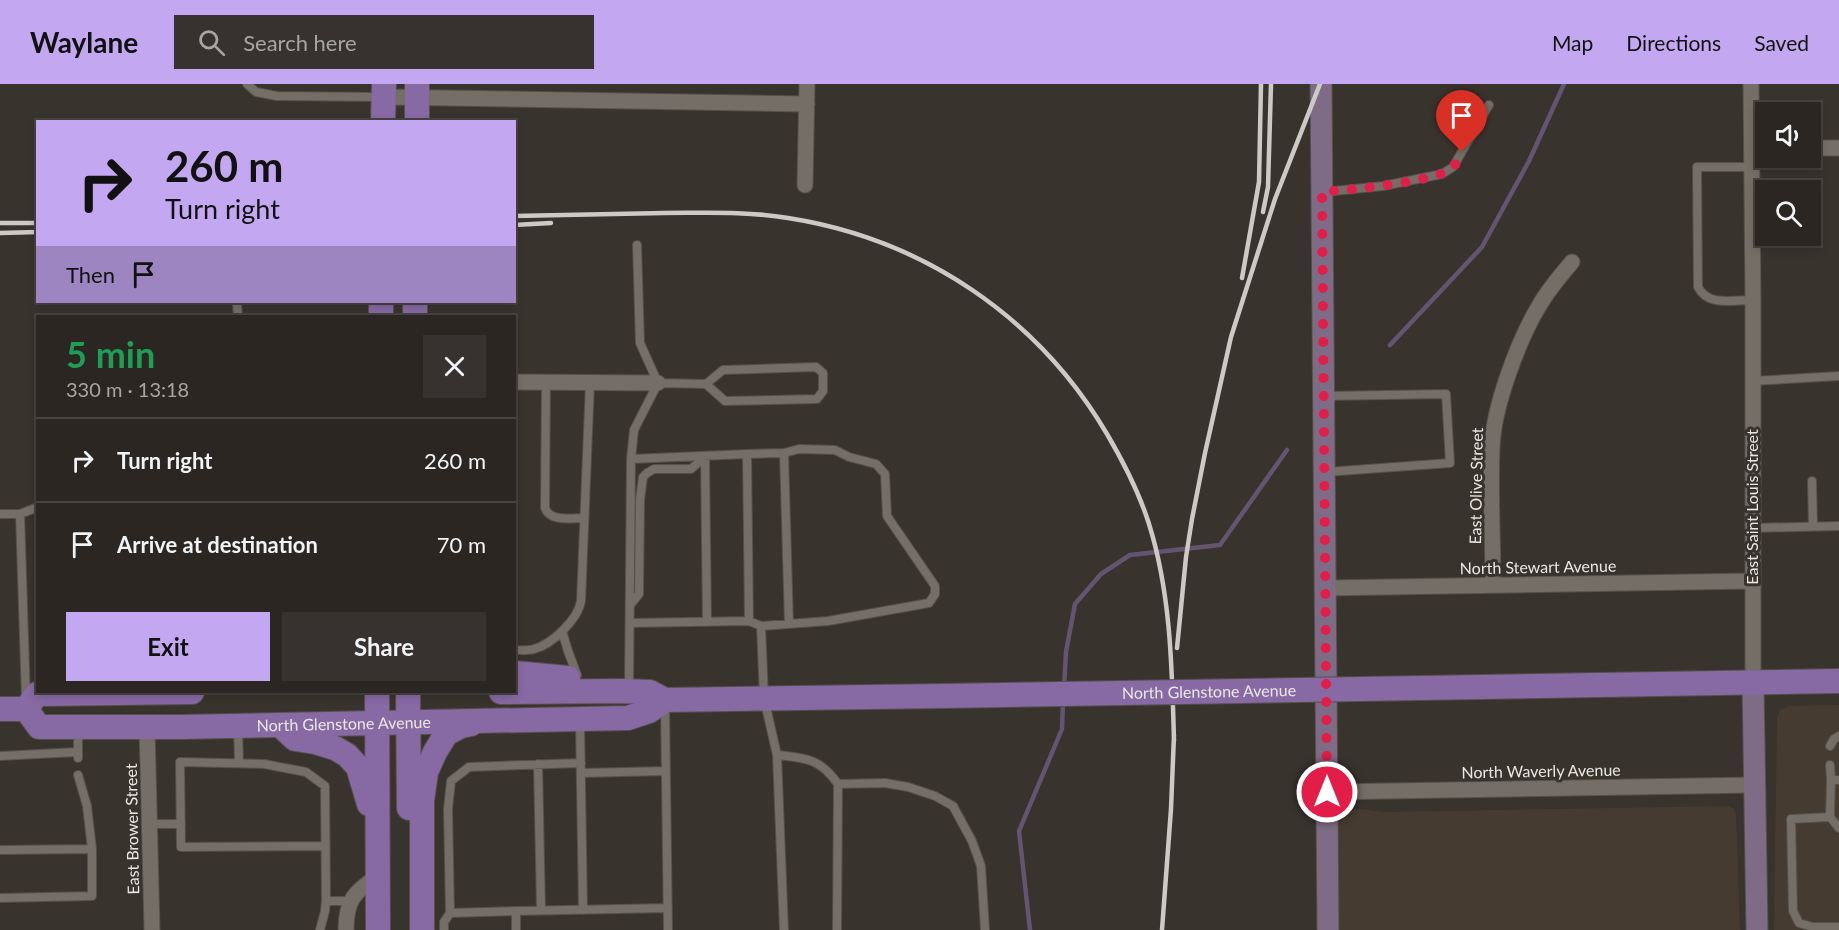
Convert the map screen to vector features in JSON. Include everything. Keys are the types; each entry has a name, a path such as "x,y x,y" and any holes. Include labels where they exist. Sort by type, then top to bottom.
{"main road":[{"path":"1321,84 1328,930"},
{"path":"383,120 384,90"},
{"path":"417,91 417,120"},
{"path":"516,673 580,686"},
{"name":"North Glenstone Avenue","path":"580,686 650,692 665,700 1839,681"},
{"name":"East Saint Louis Street","path":"1753,682 1757,930"},
{"path":"516,691 580,686"},
{"path":"0,709 26,709 37,694 94,693"},
{"path":"377,693 378,930"},
{"path":"408,693 409,930"},
{"name":"North Glenstone Avenue","path":"26,709 39,727 238,726 627,718 649,711 665,700"},
{"path":"422,930 422,801 426,772 446,734 461,726 487,721"},
{"path":"280,725 295,739 335,748 347,755 358,767 377,841"}],"street":[{"path":"805,184 807,84"},
{"name":"East Saint Louis Street","path":"1750,84 1755,125"},
{"path":"384,90 807,104"},
{"path":"1821,148 1839,147"},
{"name":"East Saint Louis Street","path":"1753,682 1751,167 1755,157"},
{"name":"East Olive Street","path":"1493,585 1492,447 1497,414 1513,364 1538,307 1552,285 1572,262"},
{"path":"516,382 658,383"},
{"name":"North Stewart Avenue","path":"1326,588 1752,581"},
{"name":"East Brower Street","path":"147,727 152,930"},
{"name":"North Waverly Avenue","path":"1327,792 1755,785"},
{"path":"346,930 350,901 360,887 378,876"}],"lane":[{"path":"247,84 256,92 277,96 384,90"},
{"path":"1322,192 1383,186 1442,174 1453,167 1489,105"},
{"path":"1751,167 1697,167 1698,287 1702,294 1711,300 1753,300"},
{"path":"638,245 640,343 658,383"},
{"path":"237,304 238,315"},
{"path":"658,383 706,384 723,370 816,367 823,373 823,391 817,399 724,401 706,384"},
{"path":"1753,381 1839,376"},
{"path":"546,382 545,508 552,517 584,518"},
{"path":"516,650 533,650 542,646 562,631 579,610 590,382"},
{"path":"626,691 630,623 631,459 634,430 658,383"},
{"path":"1324,396 1446,394 1450,463 1325,472"},
{"path":"630,623 749,621 761,626 828,621 929,603 935,594 935,586 887,516 885,474 876,464 849,457 835,450 799,449 784,453 631,459"},
{"path":"784,453 789,624"},
{"path":"747,454 749,621"},
{"path":"630,605 639,594 640,500 644,477 654,469 691,469 705,457"},
{"path":"705,457 707,622"},
{"path":"1812,481 1813,526"},
{"path":"0,514 20,514 36,508"},
{"path":"20,514 26,709"},
{"path":"1752,528 1839,526"},
{"path":"761,626 764,698 777,755 784,930"},
{"path":"562,631 580,686"},
{"path":"665,700 668,930"},
{"path":"580,719 583,910"},
{"path":"238,726 239,763"},
{"path":"0,756 77,755 78,727"},
{"path":"1830,746 1834,738 1839,736"},
{"path":"777,755 818,762 838,784 837,930"},
{"path":"320,930 326,901 325,786 306,772 264,764 180,762 181,847 325,846"},
{"path":"444,930 444,922 450,913 448,809 451,781 469,767 580,763"},
{"path":"538,764 541,910"},
{"path":"1830,765 1835,780 1830,817 1839,828"},
{"path":"581,773 666,771"},
{"path":"0,898 92,896 92,849 87,806 78,775"},
{"path":"838,784 885,783 908,787 935,796 953,806 972,841 981,866 985,930"},
{"path":"1830,817 1791,819 1793,911 1799,923 1813,927 1839,927"},
{"path":"150,824 181,824"},
{"path":"0,850 92,849"},
{"path":"326,901 350,901"},
{"path":"450,913 668,908"},
{"path":"516,911 516,930"}],"shaded area":[{"path":"1839,705 1839,930 1774,930 1777,719 1780,710 1788,706"},
{"path":"1729,806 1734,809 1736,815 1740,930 1339,930 1338,830 1339,821 1344,814 1352,810 1383,812"}],"waterway":[{"path":"1390,345 1482,247 1529,161 1564,84"},
{"path":"1064,688 1066,652 1075,604 1101,574 1130,555 1220,545 1287,450"},
{"path":"1030,930 1019,831 1062,729 1063,702"}],"railway":[{"path":"1242,278 1259,182 1261,84"},
{"path":"1263,212 1268,187 1271,84"},
{"path":"1177,648 1192,519 1231,337 1275,199 1320,84"},
{"path":"516,216 710,213 757,214 788,218 838,229 885,244 930,265 972,290 1011,320 1047,354 1079,392 1107,434 1141,501 1156,550 1166,604 1174,741"},
{"path":"0,223 36,223"},
{"path":"516,225 551,223"},
{"path":"0,233 36,232"},
{"path":"1162,930 1174,735"}],"route":[{"path":"1327,792 1322,192 1383,186 1442,174 1453,167 1462,152"}]}
